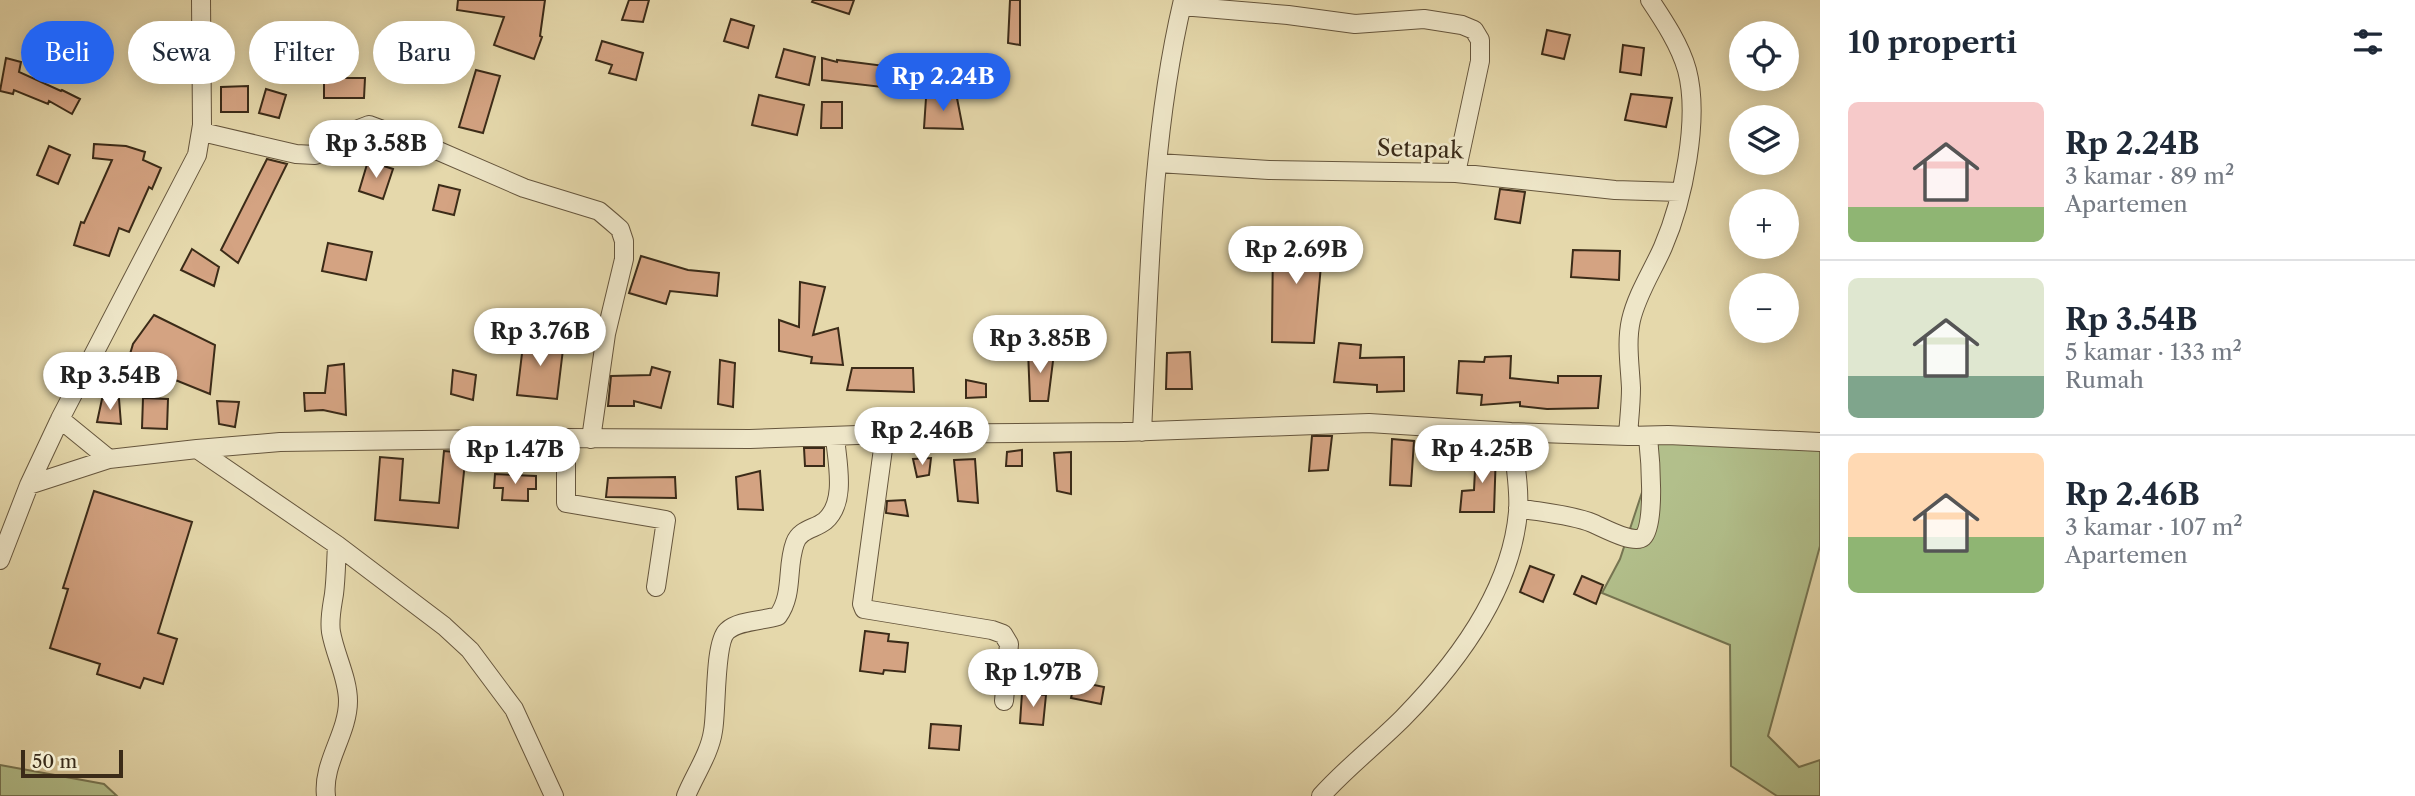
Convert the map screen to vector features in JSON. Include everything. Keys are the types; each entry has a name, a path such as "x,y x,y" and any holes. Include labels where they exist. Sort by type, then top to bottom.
{"street":[{"path":"0,560 29,485 60,419 197,155 202,132 201,0"},
{"path":"1628,436 1631,318 1664,245 1680,192 1691,138 1693,106 1687,69 1664,21 1650,0"},
{"path":"1142,432 1162,111 1182,3 1355,24 1424,19 1462,25 1474,30 1480,40 1480,61 1456,173"},
{"path":"202,132 296,154 315,155 369,125 434,149 524,188 599,211 620,229 624,241 624,259 606,334 591,439"},
{"name":"Setapak","path":"1158,163 1269,170 1456,173 1615,190 1680,192"},
{"path":"60,419 109,459"},
{"path":"29,485 109,459 280,442 1142,432 1369,423 1511,432 1820,442"},
{"path":"1321,796 1403,718 1455,659 1498,587 1515,537 1518,508 1511,432"},
{"path":"886,434 862,604 864,610 992,629 1003,634 1009,644 1004,702"},
{"path":"1518,508 1585,521 1639,540 1644,537 1648,523 1651,498 1648,436"},
{"path":"685,796 713,736 718,648 725,632 736,625 778,615 784,607 796,539 806,529 824,522 833,510 836,500 838,487 835,437"},
{"path":"565,438 566,503 666,520 656,587"},
{"path":"197,449 337,545 444,626 470,650 513,709 554,796"},
{"path":"326,796 326,785 348,703 331,632 330,613 337,545"}],"green space":[{"path":"1662,432 1820,434 1820,546 1768,736 1799,767 1820,760 1820,796 1777,796 1731,766 1730,645 1602,593 1620,559"},
{"path":"0,765 104,784 117,796 0,796"}],"building":[{"path":"458,0 545,0 542,37 534,59 494,45 504,17 457,10"},
{"path":"629,0 649,0 643,22 622,20"},
{"path":"854,0 849,14 812,2"},
{"path":"1010,0 1020,0 1020,45 1008,43"},
{"path":"731,19 754,26 748,48 724,41"},
{"path":"1547,30 1570,35 1564,59 1542,54"},
{"path":"602,41 643,53 636,80 609,73 612,65 596,60"},
{"path":"1623,45 1644,48 1641,75 1620,72"},
{"path":"784,49 815,57 809,85 776,77"},
{"path":"6,58 21,62 21,84 46,84 80,99 72,114 49,101 48,104 14,90 13,94 0,91"},
{"path":"822,58 885,66 882,87 822,80"},
{"path":"476,70 500,76 483,133 459,127 472,84 475,84"},
{"path":"359,78 365,78 364,98 324,98 324,84 359,84"},
{"path":"248,86 248,112 221,112 221,87"},
{"path":"266,89 286,95 279,118 259,113"},
{"path":"956,93 963,129 924,128 926,98"},
{"path":"1631,94 1672,98 1666,127 1625,120"},
{"path":"759,95 804,105 797,135 752,125"},
{"path":"822,102 842,102 842,128 821,128"},
{"path":"94,144 126,146 145,152 143,160 161,168 152,189 149,187 129,232 119,228 109,256 74,245 81,222 84,223 112,160 93,158"},
{"path":"49,146 70,155 58,184 37,175"},
{"path":"267,159 287,164 238,263 221,250"},
{"path":"368,161 393,169 383,199 359,191"},
{"path":"439,185 460,190 454,215 433,210"},
{"path":"1500,189 1525,192 1520,223 1495,219"},
{"path":"1324,232 1314,343 1272,342 1273,235"},
{"path":"328,243 372,252 366,280 322,271"},
{"path":"192,249 219,267 214,286 181,270"},
{"path":"1573,250 1620,251 1619,280 1571,277"},
{"path":"641,256 688,270 719,273 717,296 670,291 666,304 629,293"},
{"path":"800,282 825,287 813,335 838,328 843,365 811,363 812,357 779,351 779,320 799,327"},
{"path":"154,315 215,345 210,394 128,361 133,344"},
{"path":"524,337 564,341 557,399 517,395"},
{"path":"1339,343 1361,345 1360,358 1404,357 1404,391 1377,392 1377,385 1334,382"},
{"path":"1028,350 1054,353 1048,401 1030,401"},
{"path":"1190,352 1192,389 1166,389 1167,353"},
{"path":"1511,356 1510,378 1558,383 1558,376 1601,376 1598,408 1547,409 1520,406 1520,402 1481,405 1482,395 1457,393 1459,361 1484,362 1485,357"},
{"path":"720,360 735,363 733,407 718,404"},
{"path":"344,364 346,415 323,410 305,411 304,393 325,393 328,366"},
{"path":"652,367 670,372 661,408 634,401 634,406 608,406 611,376 650,375"},
{"path":"852,368 913,368 914,392 847,390"},
{"path":"453,370 476,375 473,400 451,394"},
{"path":"966,380 986,384 986,397 966,398"},
{"path":"143,398 168,399 167,429 142,428"},
{"path":"102,399 119,399 121,424 97,422"},
{"path":"217,401 239,402 235,427 219,424"},
{"path":"1312,436 1332,436 1328,470 1309,471"},
{"path":"1392,439 1414,441 1411,486 1390,485"},
{"path":"804,448 824,448 824,466 805,466"},
{"path":"1022,450 1022,466 1006,466 1007,452"},
{"path":"1476,450 1496,451 1494,512 1460,512 1462,491 1474,490"},
{"path":"444,451 466,453 458,528 375,520 380,457 403,459 400,500 439,503"},
{"path":"1071,452 1071,494 1057,491 1054,453"},
{"path":"931,458 929,475 917,477 913,459"},
{"path":"975,459 978,503 958,501 954,460"},
{"path":"760,471 763,510 738,509 736,477"},
{"path":"495,474 536,476 536,489 528,489 528,501 502,500 503,488 494,488"},
{"path":"675,477 676,498 606,497 608,478"},
{"path":"94,491 192,522 158,633 177,639 163,684 144,678 140,688 97,674 100,664 50,648 68,589 63,588"},
{"path":"905,500 908,516 886,513 887,501"},
{"path":"1530,566 1554,575 1543,602 1520,592"},
{"path":"1582,576 1603,585 1596,604 1574,594"},
{"path":"865,631 889,634 888,641 908,643 905,672 884,670 883,674 860,671"},
{"path":"1075,681 1104,687 1101,704 1071,698"},
{"path":"1022,693 1046,695 1043,725 1020,723"},
{"path":"931,724 961,726 959,750 929,748"}]}
